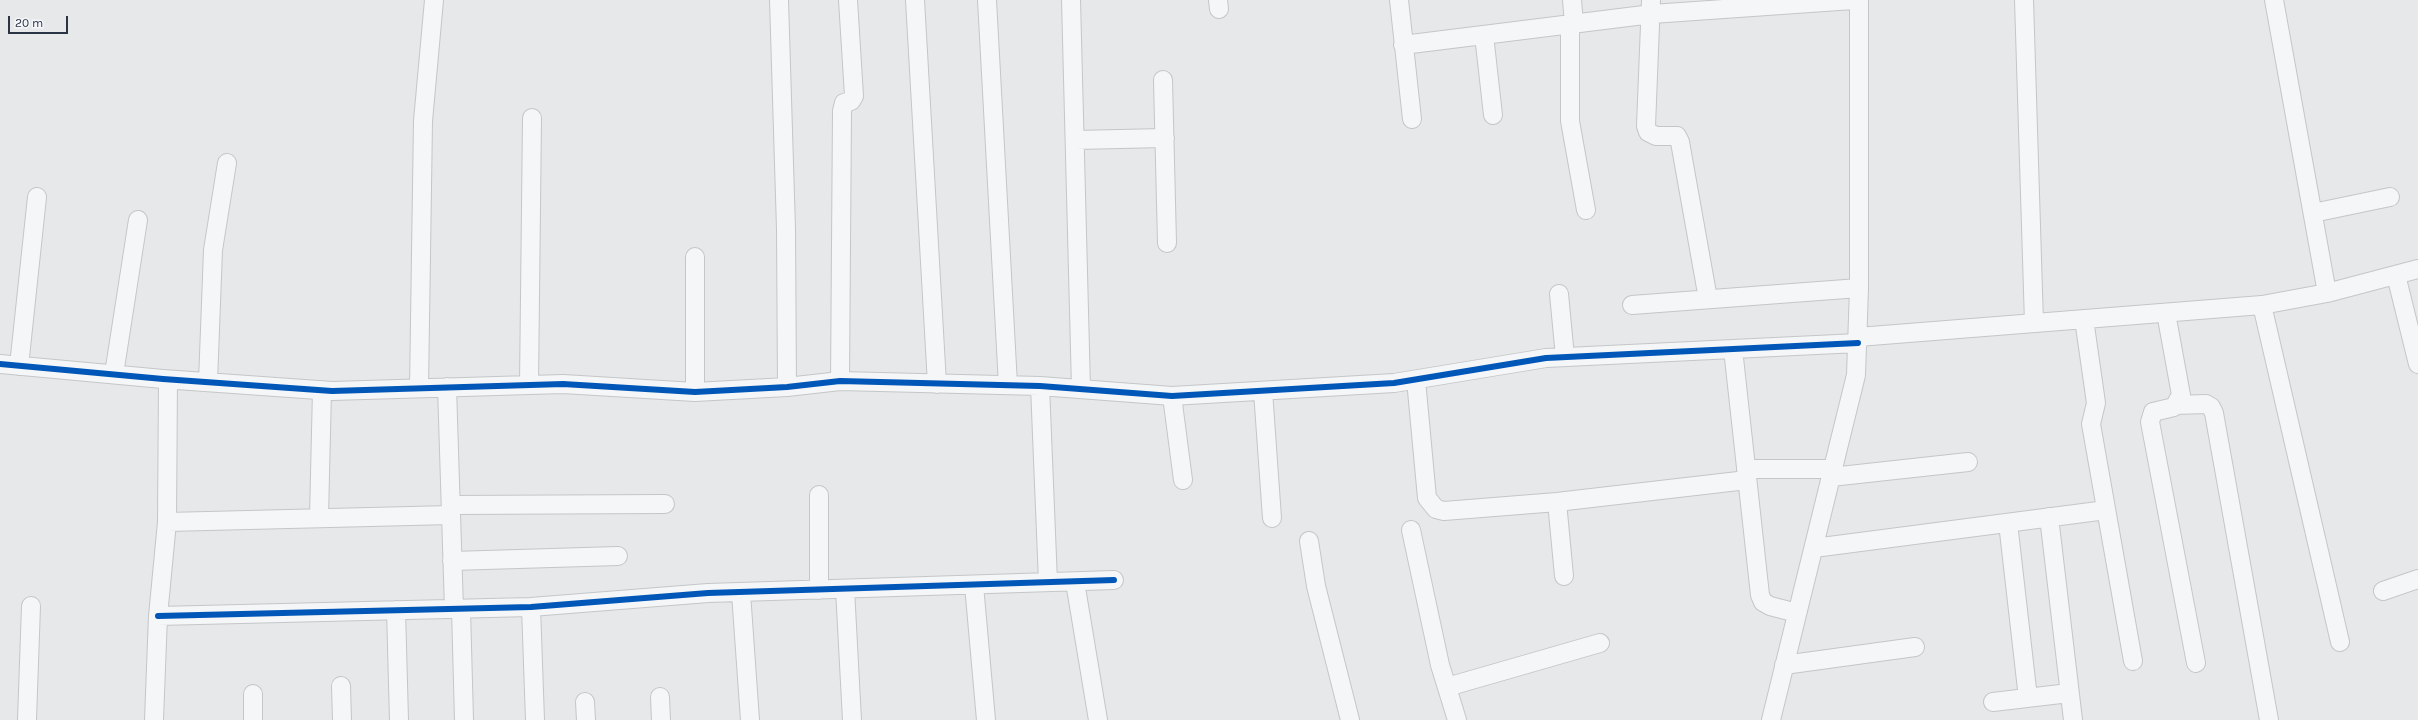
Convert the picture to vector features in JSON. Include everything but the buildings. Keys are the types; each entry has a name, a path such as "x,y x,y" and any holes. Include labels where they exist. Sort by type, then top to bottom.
{"street":[{"path":"419,388 423,121 434,0"},
{"path":"779,0 786,229 787,387"},
{"path":"840,381 842,111 844,103 851,101 854,96 848,0"},
{"path":"915,0 937,384"},
{"path":"987,0 1008,385"},
{"path":"1071,0 1081,388"},
{"path":"1399,0 1412,119"},
{"path":"1572,0 1570,121 1586,210"},
{"path":"1404,45 1572,24 1651,7 1853,0"},
{"path":"1771,720 1856,375 1859,288 1859,0"},
{"path":"2024,0 2034,323"},
{"path":"2274,0 2327,293"},
{"path":"1651,7 1646,126 1648,132 1656,136 1677,136 1680,142 1708,299"},
{"path":"1484,35 1493,115"},
{"path":"1163,80 1167,243"},
{"path":"529,385 532,118"},
{"path":"1075,140 1165,138"},
{"path":"208,382 213,250 227,162"},
{"path":"18,366 37,197"},
{"path":"2312,213 2390,197"},
{"path":"114,374 138,220"},
{"path":"695,257 695,392"},
{"path":"0,364 168,380 322,390 563,384 695,392 787,387 840,381 1040,386 1172,396 1394,383 1546,358 1733,349 1858,340 2034,323 2262,305 2327,293 2418,270"},
{"path":"2396,275 2418,364"},
{"path":"1632,305 1859,288"},
{"path":"1559,294 1565,357"},
{"path":"2262,305 2340,642"},
{"path":"2166,313 2180,395 2176,405"},
{"path":"2084,319 2096,403 2091,424 2133,660"},
{"path":"1733,349 1760,595 1763,602 1770,606 1797,613"},
{"path":"154,720 158,616 167,522 168,380"},
{"path":"1416,380 1427,498 1431,505 1444,511 1557,502 1746,475 1832,473 1968,462"},
{"path":"1040,386 1048,582"},
{"path":"447,387 452,561 457,609 464,720"},
{"path":"319,517 322,390"},
{"path":"1263,391 1272,518"},
{"path":"1172,396 1183,480"},
{"path":"2196,663 2150,422 2153,412 2176,405 2206,404 2211,407 2214,413 2269,720"},
{"path":"818,495 819,590"},
{"path":"1557,502 1564,576"},
{"path":"167,522 319,517 451,510 665,504"},
{"path":"1814,548 2106,510"},
{"path":"2049,517 2072,720"},
{"path":"2008,523 2028,698"},
{"path":"1411,530 1447,687 1457,720"},
{"path":"1309,541 1316,586 1350,720"},
{"path":"452,561 618,556"},
{"path":"2383,590 2418,579"},
{"path":"158,616 530,607 741,593 1114,580"},
{"path":"1075,582 1098,720"},
{"path":"974,585 986,720"},
{"path":"845,589 852,720"},
{"path":"741,593 750,720"},
{"path":"27,720 31,606"},
{"path":"530,607 535,720"},
{"path":"396,610 399,720"},
{"path":"1447,687 1600,643"},
{"path":"1784,665 1915,647"},
{"path":"342,686 342,720"},
{"path":"1993,702 2069,693"},
{"path":"253,694 253,720"},
{"path":"660,697 661,720"},
{"path":"585,702 586,720"}],"cycle path":[{"path":"0,364 163,379 332,391 563,384 695,392 787,387 840,381 1040,386 1172,396 1394,383 1546,358 1858,343"},
{"path":"158,616 531,607 708,593 1114,580"}]}
